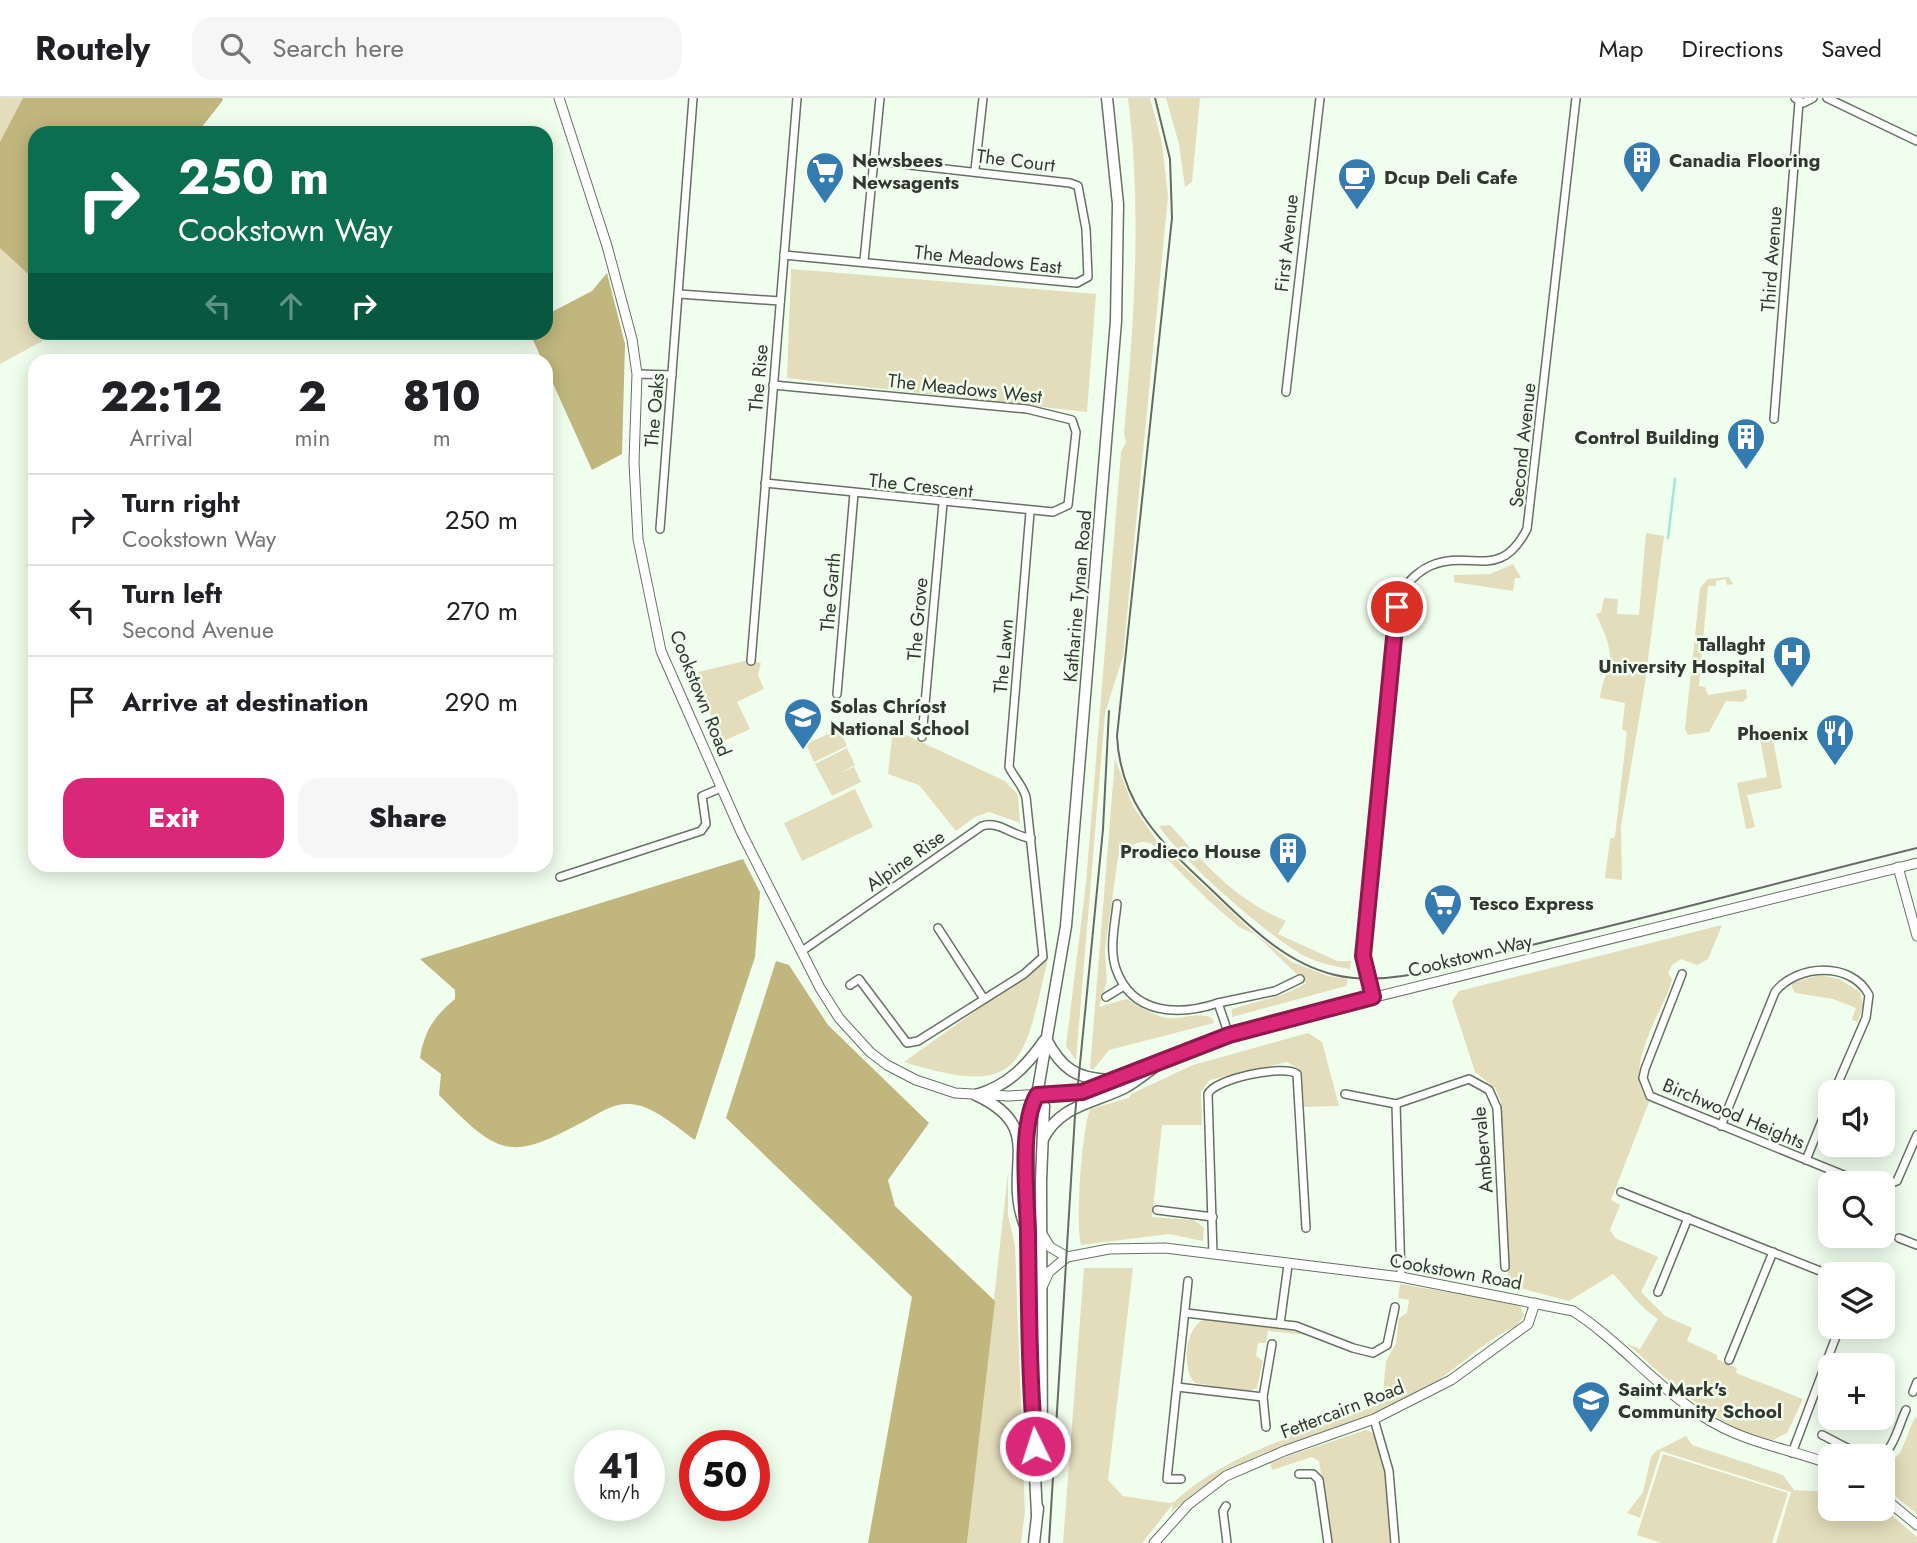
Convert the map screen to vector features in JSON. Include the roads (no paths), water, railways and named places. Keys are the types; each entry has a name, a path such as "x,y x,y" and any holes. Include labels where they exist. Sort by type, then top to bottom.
{"main road":[{"name":"Katharine Tynan Road","path":"1037,1514 1029,1359 1028,1128 1030,1107 1037,1095 1066,926 1116,321 1118,204 1107,98"},
{"path":"976,1095 991,1091 1016,1075 1046,1039 1069,1071 1083,1078 1110,1080"},
{"path":"1042,1141 1050,1127 1071,1109 1128,1086 1160,1063"},
{"path":"976,1095 1009,1115 1017,1128 1018,1205 1028,1232"},
{"name":"Katharine Tynan Road","path":"1034,1543 1044,1408 1042,1141 1045,1106 1037,1095"}],"street":[{"name":"Cookstown Road","path":"559,98 625,304 637,374 634,462 641,564 661,652 721,789 802,951 839,1018 870,1052 916,1080 945,1091 976,1095 1037,1095"},
{"name":"The Oaks","path":"660,529 693,98"},
{"name":"The Rise","path":"751,661 797,98"},
{"path":"864,261 880,98"},
{"path":"975,170 983,98"},
{"name":"First Avenue","path":"1286,392 1320,98"},
{"name":"Second Avenue","path":"1373,997 1363,956 1400,591 1412,578 1431,565 1497,561 1511,553 1527,529 1576,98"},
{"path":"1797,100 1806,103 1813,98"},
{"path":"1827,98 1917,141"},
{"name":"Third Avenue","path":"1774,419 1797,100"},
{"name":"The Court","path":"874,161 975,170 1070,183"},
{"name":"The Meadows East","path":"784,255 1084,282 1088,277 1081,192 1070,183"},
{"path":"679,294 780,300"},
{"path":"637,374 673,375"},
{"name":"The Meadows West","path":"773,385 1027,409 1066,417 1076,426 1069,500"},
{"name":"The Crescent","path":"765,483 1030,512 1060,510 1069,500"},
{"name":"The Garth","path":"837,694 854,493"},
{"name":"The Grove","path":"922,737 943,503"},
{"name":"The Lawn","path":"1030,512 1009,767 1024,785 1031,838"},
{"path":"560,877 701,831 706,824 702,796 721,789"},
{"name":"Alpine Rise","path":"802,951 982,826 994,824 1019,836 1031,838"},
{"path":"850,985 859,979 907,1042 918,1041 1024,974 1043,957 1031,838"},
{"name":"Cookstown Way","path":"1037,1095 1082,1092 1229,1035 1373,997 1917,863"},
{"path":"1898,867 1917,936"},
{"path":"1117,904 1113,956 1124,986 1134,996 1170,1012 1275,990 1300,979"},
{"path":"937,928 984,999"},
{"path":"1721,1126 1775,992 1783,982 1804,973 1826,970 1842,973 1858,980 1869,995 1866,1018 1840,1080"},
{"name":"Birchwood Heights","path":"1682,974 1643,1079 1650,1096 1833,1171"},
{"path":"1106,997 1124,986"},
{"path":"1218,1003 1229,1035"},
{"path":"1213,1254 1210,1089 1217,1084 1283,1068 1297,1074 1306,1228"},
{"name":"Ambervale","path":"1345,1094 1396,1104 1469,1079 1484,1085 1494,1098 1497,1108 1505,1268"},
{"path":"1396,1104 1401,1277"},
{"path":"1806,1160 1818,1130"},
{"path":"1895,1182 1901,1174 1917,1135"},
{"path":"1621,1192 1818,1270"},
{"path":"1157,1210 1213,1217"},
{"path":"1658,1292 1688,1219"},
{"path":"1042,1232 1050,1247 1067,1257 1049,1272 1043,1285"},
{"path":"1899,1238 1917,1245"},
{"name":"Cookstown Road","path":"1067,1257 1109,1249 1165,1248 1401,1277 1573,1311 1597,1326 1676,1398 1705,1418 1754,1443 1818,1461"},
{"path":"1730,1360 1773,1252"},
{"path":"1280,1324 1288,1265"},
{"path":"1181,1479 1167,1479 1188,1281"},
{"name":"Fettercairn Road","path":"1154,1543 1188,1505 1226,1476 1274,1455 1374,1419 1422,1396 1473,1366 1528,1324 1535,1303"},
{"path":"1186,1313 1296,1326 1373,1353 1387,1345 1395,1307"},
{"path":"1792,1453 1835,1339"},
{"path":"1266,1427 1263,1397 1272,1344"},
{"path":"1913,1392 1917,1382"},
{"path":"1177,1387 1263,1397"},
{"path":"1890,1444 1906,1410"},
{"path":"1374,1419 1389,1471 1395,1543"},
{"path":"1822,1435 1841,1444"},
{"path":"1299,1474 1313,1474 1319,1480 1328,1543"},
{"path":"1226,1506 1223,1511 1227,1543"},
{"path":"1895,1507 1917,1525"}],"waterway":[{"path":"1668,538 1675,479"}],"tram line":[{"path":"1155,98 1170,159 1172,218 1117,736 1125,779 1133,798 1155,832 1183,863 1261,936 1296,960 1335,975 1378,979 1442,968 1917,848"},
{"path":"1049,1543 1075,1115 1103,829 1109,711"}],"place":[{"name":"Canadia Flooring","path":"1642,194"},
{"name":"Newsbees Newsagents","path":"825,205"},
{"name":"Dcup Deli Cafe","path":"1357,211"},
{"name":"Control Building","path":"1746,471"},
{"name":"Tallaght University Hospital","path":"1792,689"},
{"name":"Solas Chríost National School","path":"803,751"},
{"name":"Phoenix","path":"1835,767"},
{"name":"Prodieco House","path":"1288,885"},
{"name":"Tesco Express","path":"1443,937"},
{"name":"Saint Mark's Community School","path":"1591,1434"}]}
